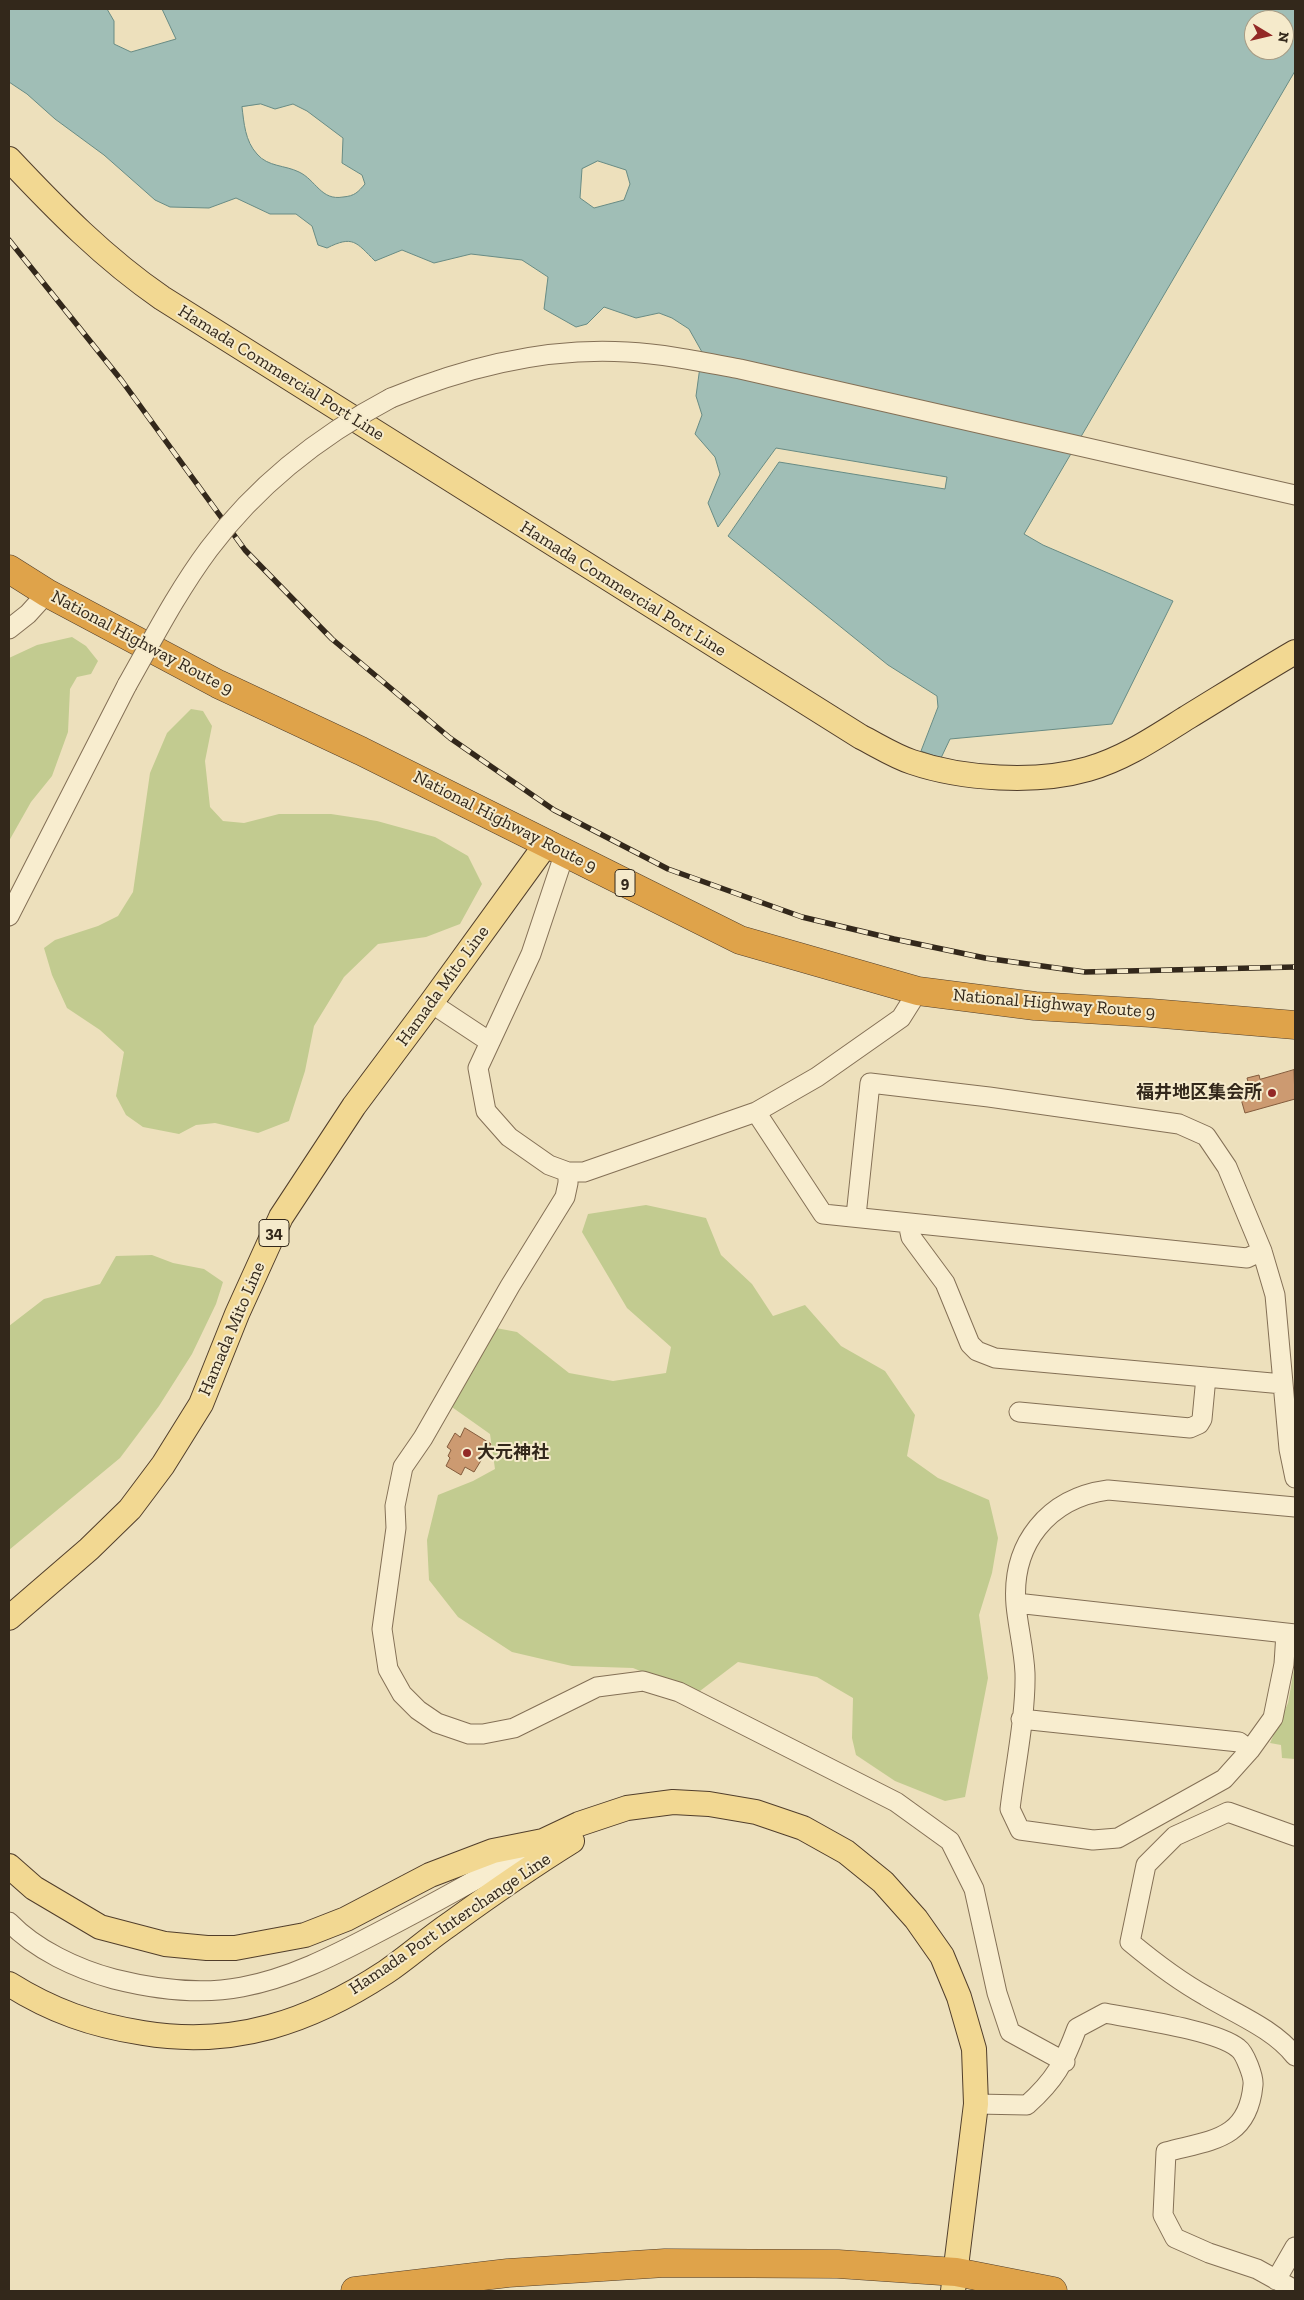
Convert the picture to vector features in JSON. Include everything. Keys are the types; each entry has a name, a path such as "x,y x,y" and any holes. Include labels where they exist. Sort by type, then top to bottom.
{"highway":[{"name":"National Highway Route 9","path":"9,569 47,593 218,684 361,751 740,940 918,991 1035,1006 1295,1025"},
{"path":"355,2291 508,2273 665,2263 838,2264 955,2282 1053,2291"}],"main road":[{"name":"Hamada Commercial Port Line","path":"9,159 73,226 125,273 162,298 852,732 912,762 977,776 1007,778 1062,774 1087,769 1113,760 1146,743 1295,652"},
{"name":"Hamada Mito Line","path":"9,1618 89,1549 130,1509 163,1465 201,1404 237,1314 281,1217 354,1106 432,1003 556,848"},
{"name":"Hamada Port Interchange Line","path":"9,1866 34,1888 100,1928 165,1944 207,1948 236,1948 304,1936 346,1919 430,1875 493,1851 543,1841 579,1824 627,1808 673,1802 709,1804 756,1812 803,1828 846,1852 883,1882 916,1919 942,1956 959,1997 974,2049 976,2104 955,2282"},
{"name":"Hamada Port Interchange Line","path":"9,1984 37,2002 75,2018 118,2029 166,2037 212,2038 285,2024 318,2011 386,1972 448,1924 537,1863 627,1808"}],"street":[{"path":"9,916 127,685 180,592 210,548 252,498 296,459 364,413 391,398 433,380 490,365 544,355 596,351 627,352 695,360 1295,495"},
{"path":"9,629 28,614 47,593"},
{"path":"556,848 531,954 478,1068 486,1111 509,1137 536,1158 557,1169 568,1172 584,1172 756,1112 817,1077 901,1018 918,991"},
{"path":"432,1003 490,1042"},
{"path":"856,1216 870,1083 989,1097 1179,1124 1206,1136 1228,1167 1262,1251 1275,1296 1289,1448 1295,1478"},
{"path":"756,1112 823,1214 1247,1258 1262,1251"},
{"path":"568,1172 565,1197 510,1286 423,1438 403,1467 395,1506 396,1528 382,1629 388,1669 402,1694 418,1710 438,1723 469,1734 483,1734 514,1728 597,1687 643,1681 679,1692 896,1802 950,1840 974,1889 997,1993 1010,2032 1064,2062"},
{"path":"908,1223 911,1238 945,1283 970,1344 977,1351 995,1358 1283,1384"},
{"path":"1019,1412 1190,1428 1199,1424 1202,1419 1206,1377"},
{"path":"1016,1604 1291,1633 1273,1718 1250,1750 1224,1779 1118,1838 1093,1840 1020,1830 1010,1809 1025,1673 1016,1604 1016,1582 1027,1543 1036,1528 1048,1515 1063,1504 1078,1496 1108,1490 1295,1507"},
{"path":"1021,1719 1239,1742 1250,1750"},
{"path":"1292,2048 1203,1995 1156,1964 1130,1942 1146,1865 1175,1836 1228,1812 1295,1836"},
{"path":"9,1922 53,1955 94,1974 142,1986 191,1990 241,1987 290,1974 332,1958 443,1900 543,1841"},
{"path":"976,2104 1027,2105 1047,2087 1064,2062 1077,2028 1106,2013 1211,2036 1238,2048 1254,2077 1252,2103 1240,2125 1219,2138 1166,2152 1163,2215 1175,2238 1209,2254 1257,2269 1295,2290"},
{"path":"1276,2280 1295,2247"}],"green space":[{"path":"72,637 86,646 98,661 91,674 77,677 70,689 68,732 52,776 31,802 9,841 9,658 37,645"},
{"path":"191,709 203,711 212,726 205,761 210,807 223,821 244,823 279,814 331,814 377,821 435,837 468,856 482,884 460,924 426,937 378,944 344,977 314,1026 305,1071 289,1121 258,1133 215,1123 196,1125 179,1134 143,1127 126,1115 116,1096 124,1052 100,1030 67,1008 52,975 44,948 55,940 98,926 118,916 133,892 150,773 167,733"},
{"path":"646,1205 706,1218 721,1255 752,1284 773,1316 805,1305 841,1346 885,1371 915,1415 907,1456 938,1478 989,1500 998,1538 992,1573 979,1615 988,1678 965,1797 945,1801 895,1781 856,1755 852,1738 853,1698 817,1677 738,1662 696,1694 633,1668 572,1666 512,1652 458,1617 429,1580 427,1540 438,1495 473,1481 495,1469 490,1434 449,1405 496,1328 517,1332 569,1373 613,1381 666,1373 671,1347 627,1308 582,1232 588,1214"},
{"path":"152,1255 173,1263 204,1269 223,1282 216,1304 192,1354 159,1406 120,1458 9,1550 9,1326 44,1299 100,1284 116,1256"},
{"path":"1295,1664 1295,1759 1282,1758 1281,1745 1270,1743 1288,1703"}],"water":[{"path":"9,9 107,9 114,21 114,44 131,52 176,39 162,9 1295,9 1295,71 1024,534 1043,545 1173,601 1112,724 950,739 941,758 921,751 938,707 937,696 888,665 728,536 779,462 945,489 947,477 776,448 718,527 708,503 720,474 715,457 695,434 702,415 696,396 702,352 689,329 672,318 659,313 636,318 604,307 587,324 576,327 544,309 548,277 522,260 471,254 434,263 402,250 375,261 354,242 343,242 327,248 318,245 312,226 296,214 270,214 236,198 209,208 170,207 155,200 104,155 55,119 27,94 9,82","holes":["261,104 275,109 293,104 307,111 343,138 342,163 362,175 365,184 353,195 329,196 299,172 271,164 261,158 250,143 246,132 242,107","598,161 626,170 630,184 624,200 594,208 580,198 582,169"]}],"building":[{"name":"福井地区集会所","path":"1294,1070 1295,1099 1245,1113 1241,1099 1246,1097 1250,1089 1247,1078 1259,1075 1260,1079"},
{"name":"大元神社","path":"465,1428 491,1444 474,1472 465,1467 461,1475 446,1466 451,1450 447,1447 455,1433 460,1437"}],"railway":[{"path":"9,240 122,381 245,550 332,639 450,738 554,810 668,869 802,917 894,939 985,958 1085,972 1295,967"}],"place":[{"name":"福井地区集会所","path":"1272,1093"},
{"name":"大元神社","path":"467,1453"}]}
